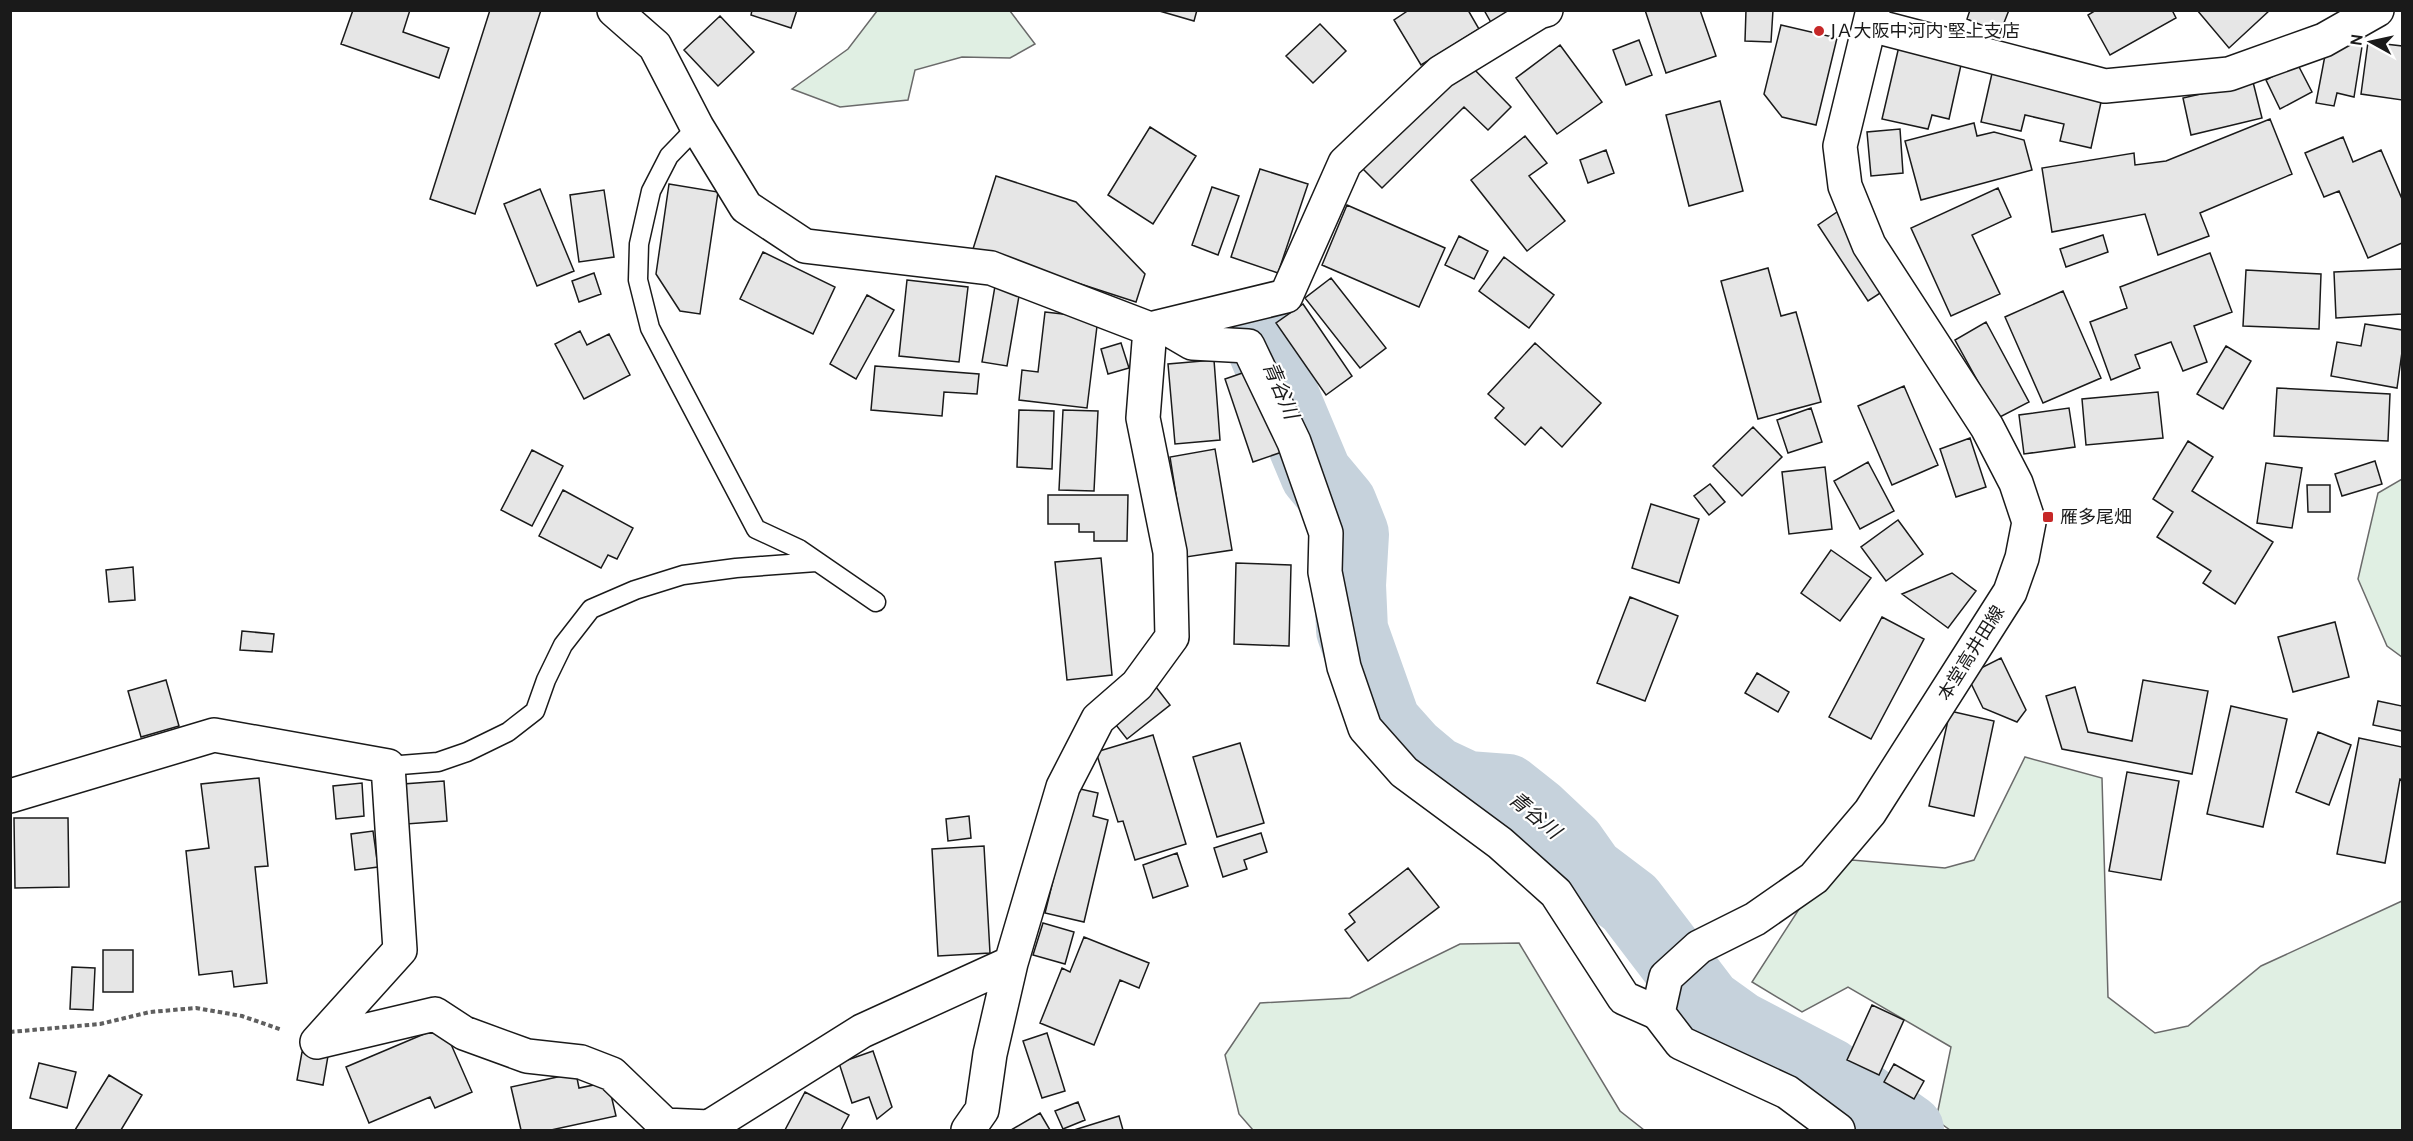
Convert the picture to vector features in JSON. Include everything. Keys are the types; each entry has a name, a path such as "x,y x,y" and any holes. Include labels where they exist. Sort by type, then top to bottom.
{"street":[{"path":"614,10 655,46 697,127 746,207 805,246 991,268 1157,328 1192,343 1248,346 1294,442 1326,534 1325,572 1344,667 1365,728 1404,772 1500,843 1556,893 1624,998 1658,1013 1681,1043 1787,1092 1838,1131"},
{"path":"1157,328 1286,296 1345,163 1440,72 1539,12 1546,10"},
{"path":"1872,18 2104,86 2229,74 2324,40 2376,10"},
{"name":"本堂高井田線","path":"1658,1013 1666,977 1699,947 1755,919 1814,878 1870,812 2010,592 2022,558 2029,522 2016,483 1987,428 1869,245 1845,186 1840,146 1872,18"},
{"path":"968,1131 982,1110 990,1054 1011,963 1063,787 1098,719 1137,685 1172,638 1170,552 1143,418 1157,328"},
{"path":"10,796 214,735 388,766 400,950 316,1042"},
{"path":"316,1042 435,1014 464,1032 527,1056 581,1062 612,1074 665,1125 709,1127 862,1031 1011,963"}],"lane":[{"path":"697,127 669,156 651,191 648,202 639,244 638,280 650,328 756,529 799,549 876,602"},
{"path":"388,766 438,762 467,752 508,732 535,711 546,680 563,645 591,609 635,590 683,575 736,568 816,562"}],"path":[{"path":"10,1032 100,1024 150,1012 196,1008 242,1016 316,1042"}],"green space":[{"path":"877,11 1010,11 1035,44 1010,58 962,57 915,70 908,100 840,107 792,89 848,49"},
{"path":"2402,479 2402,657 2387,646 2358,579 2378,493"},
{"path":"2025,757 2102,778 2108,997 2155,1033 2188,1026 2261,966 2402,901 2402,1130 1950,1130 1936,1120 1951,1047 1848,987 1802,1012 1752,982 1823,872 1852,860 1945,868 1974,860"},
{"path":"1519,943 1620,1111 1644,1130 1253,1130 1239,1114 1225,1055 1260,1003 1350,998 1460,944"}],"building":[{"path":"353,10 410,10 403,32 449,48 439,78 341,44"},
{"path":"490,10 541,10 475,214 430,199"},
{"path":"752,10 797,10 791,28 751,15"},
{"path":"1156,10 1197,10 1194,21"},
{"path":"1409,10 1468,10 1479,29 1421,65 1394,20"},
{"path":"1484,10 1520,10 1493,26"},
{"path":"1645,10 1700,10 1716,56 1666,73"},
{"path":"1746,10 1773,10 1771,42 1745,41"},
{"path":"1970,10 2009,10 2000,33 1967,19"},
{"path":"2096,10 2172,10 2176,18 2110,55 2088,15"},
{"path":"2197,10 2270,10 2229,48"},
{"path":"720,16 754,52 718,86 684,50"},
{"path":"1320,24 1346,51 1313,83 1286,56"},
{"path":"1781,25 1837,38 1816,125 1782,117 1764,94"},
{"path":"2340,36 2363,40 2354,97 2337,93 2334,106 2316,103 2326,50"},
{"path":"1639,40 1652,75 1626,85 1613,50"},
{"path":"1900,42 1963,56 1949,119 1932,115 1928,129 1882,119"},
{"path":"2368,42 2402,46 2402,100 2361,94"},
{"path":"1560,45 1602,102 1557,134 1516,78"},
{"path":"2297,63 2312,92 2280,109 2266,80"},
{"path":"1469,64 1511,107 1488,130 1464,107 1382,188 1362,168"},
{"path":"1993,69 2103,93 2091,148 2060,141 2064,124 2025,115 2021,131 1981,122"},
{"path":"2253,82 2262,118 2191,135 2183,98"},
{"path":"1720,101 1743,191 1689,206 1666,115"},
{"path":"2270,119 2292,174 2200,213 2209,236 2158,255 2145,214 2052,232 2042,168 2134,153 2135,165 2166,161"},
{"path":"1974,123 1977,136 1994,132 2024,140 2032,170 1921,200 1905,141"},
{"path":"1150,127 1196,156 1153,224 1108,195"},
{"path":"1900,129 1903,173 1871,176 1867,132"},
{"path":"1525,136 1547,163 1529,176 1565,221 1527,251 1471,180"},
{"path":"2343,137 2353,162 2381,150 2402,199 2402,243 2368,258 2339,191 2324,197 2305,153"},
{"path":"1606,150 1614,173 1588,183 1580,160"},
{"path":"1260,169 1308,184 1278,273 1231,257"},
{"path":"996,176 1076,202 1145,274 1136,302 973,249"},
{"path":"669,184 718,192 700,314 680,311 656,274"},
{"path":"1212,187 1239,196 1218,255 1192,245"},
{"path":"1998,188 2011,217 1972,235 2000,294 1951,316 1911,228"},
{"path":"540,189 574,271 537,286 504,204"},
{"path":"604,190 614,257 579,262 570,195"},
{"path":"1347,205 1445,248 1419,307 1322,265"},
{"path":"1837,212 1888,288 1868,301 1818,225"},
{"path":"2103,235 2108,252 2066,267 2060,249"},
{"path":"1459,236 1488,251 1474,279 1445,265"},
{"path":"763,252 835,287 813,334 740,299"},
{"path":"2210,253 2232,312 2194,326 2207,362 2183,371 2171,342 2135,355 2140,368 2111,380 2090,322 2127,308 2120,287"},
{"path":"1504,257 1554,295 1529,328 1479,291"},
{"path":"1768,268 1781,316 1796,312 1821,402 1758,419 1721,281"},
{"path":"2402,269 2402,314 2336,318 2334,272"},
{"path":"2246,270 2321,274 2319,329 2243,326"},
{"path":"594,273 601,294 579,302 572,281"},
{"path":"1331,278 1386,348 1360,368 1305,298"},
{"path":"907,280 968,287 959,362 899,356"},
{"path":"995,286 1020,290 1007,366 982,362"},
{"path":"2063,291 2101,378 2043,403 2005,317"},
{"path":"867,295 894,310 856,379 830,364"},
{"path":"1303,304 1352,376 1326,395 1276,323"},
{"path":"1045,312 1098,318 1087,408 1019,400 1022,370 1038,372"},
{"path":"1986,322 2029,402 1998,418 1955,340"},
{"path":"2365,324 2402,330 2402,352 2397,388 2331,376 2337,342 2361,346"},
{"path":"580,331 587,345 609,334 630,375 584,399 555,344"},
{"path":"1121,343 1129,368 1108,374 1101,349"},
{"path":"1535,343 1601,403 1562,447 1541,427 1525,445 1495,418 1504,408 1488,394"},
{"path":"2226,346 2251,361 2223,409 2197,394"},
{"path":"1214,360 1220,440 1175,444 1168,364"},
{"path":"875,366 979,374 977,394 944,392 942,416 871,410"},
{"path":"1254,369 1282,452 1253,462 1225,379"},
{"path":"1904,386 1938,465 1892,485 1858,406"},
{"path":"2277,388 2390,394 2388,441 2274,436"},
{"path":"2158,392 2163,438 2086,445 2082,399"},
{"path":"1811,408 1822,442 1788,453 1777,420"},
{"path":"2069,408 2075,447 2024,454 2019,415"},
{"path":"1019,410 1054,411 1052,469 1017,467"},
{"path":"1063,410 1098,411 1094,491 1059,490"},
{"path":"1753,427 1782,457 1742,496 1713,466"},
{"path":"1970,438 1986,487 1956,497 1940,449"},
{"path":"2188,441 2213,457 2192,491 2273,542 2235,604 2203,583 2211,571 2157,537 2173,512 2153,499"},
{"path":"1215,449 1232,550 1186,557 1170,457"},
{"path":"532,450 563,466 532,526 501,510"},
{"path":"2375,461 2382,484 2342,496 2335,474"},
{"path":"1868,462 1894,511 1860,529 1834,481"},
{"path":"2266,463 2302,468 2292,528 2257,523"},
{"path":"1825,467 1832,529 1789,534 1782,472"},
{"path":"1710,484 1725,502 1709,515 1694,496"},
{"path":"2307,485 2330,485 2330,512 2308,512"},
{"path":"563,490 633,528 617,559 608,555 601,568 539,536"},
{"path":"1048,495 1128,495 1127,541 1094,541 1094,532 1079,532 1079,524 1048,524"},
{"path":"1651,504 1699,519 1679,583 1632,568"},
{"path":"1898,520 1923,554 1886,581 1861,547"},
{"path":"1831,550 1871,578 1840,621 1801,593"},
{"path":"1101,558 1112,675 1067,680 1055,562"},
{"path":"1236,563 1291,565 1289,646 1234,644"},
{"path":"133,567 135,600 109,602 106,570"},
{"path":"1952,573 1976,591 1948,628 1902,594"},
{"path":"1630,597 1678,616 1645,701 1597,683"},
{"path":"1882,617 1924,639 1871,739 1829,717"},
{"path":"2335,622 2349,677 2293,692 2278,637"},
{"path":"242,631 274,634 272,652 240,650"},
{"path":"2001,658 2026,710 2017,722 1983,708 1967,675"},
{"path":"1757,673 1789,692 1778,712 1745,693"},
{"path":"166,680 179,726 141,737 128,691"},
{"path":"2143,680 2208,691 2192,774 2062,749 2046,696 2075,687 2088,732 2132,741"},
{"path":"1156,687 1170,705 1127,739 1112,720"},
{"path":"2378,701 2402,706 2402,731 2373,725"},
{"path":"2231,706 2287,719 2263,827 2207,814"},
{"path":"1950,711 1994,721 1974,816 1929,806"},
{"path":"2318,732 2351,745 2329,805 2296,792"},
{"path":"1153,735 1186,844 1135,860 1123,821 1118,822 1096,752"},
{"path":"2359,738 2402,747 2402,780 2400,779 2385,863 2337,854"},
{"path":"1240,743 1264,823 1217,837 1193,757"},
{"path":"2127,772 2179,781 2161,880 2109,871"},
{"path":"259,778 268,866 255,867 267,983 234,987 232,971 199,975 186,851 209,848 201,784"},
{"path":"444,781 447,821 406,824 403,784"},
{"path":"362,783 364,816 336,819 333,786"},
{"path":"1076,788 1098,793 1093,816 1108,820 1084,922 1045,913"},
{"path":"969,816 971,838 948,841 946,819"},
{"path":"14,818 68,818 69,887 15,888"},
{"path":"373,831 378,867 355,870 351,834"},
{"path":"1261,833 1267,852 1244,860 1247,869 1223,877 1214,848"},
{"path":"984,846 990,953 938,956 932,849"},
{"path":"1177,853 1188,886 1153,898 1143,865"},
{"path":"1408,868 1439,907 1368,961 1345,930 1355,922 1349,914"},
{"path":"1043,923 1074,932 1065,964 1033,955"},
{"path":"1084,937 1149,963 1139,988 1120,980 1094,1045 1040,1023 1062,968 1070,972"},
{"path":"103,950 133,950 133,992 103,992"},
{"path":"72,967 95,968 93,1010 70,1009"},
{"path":"1872,1005 1904,1020 1879,1075 1847,1060"},
{"path":"443,1026 472,1092 435,1108 430,1097 369,1123 346,1067"},
{"path":"1047,1033 1065,1091 1042,1098 1023,1041"},
{"path":"873,1051 892,1107 877,1119 869,1097 852,1103 839,1063"},
{"path":"302,1052 328,1056 323,1085 297,1080"},
{"path":"39,1063 76,1072 67,1108 30,1098"},
{"path":"1894,1064 1924,1081 1914,1099 1884,1082"},
{"path":"576,1073 579,1088 608,1082 616,1116 551,1130 521,1130 511,1087"},
{"path":"109,1075 142,1095 121,1130 75,1130"},
{"path":"805,1092 849,1115 841,1130 785,1130"},
{"path":"1078,1102 1085,1120 1063,1129 1055,1111"},
{"path":"1040,1113 1050,1130 1011,1130"},
{"path":"1119,1116 1123,1130 1074,1130"}],"waterway":[{"name":"青谷川","path":"1256,331 1316,474 1341,504 1353,534 1350,585 1352,630 1385,723 1410,751 1435,772 1467,787 1507,790 1536,813 1570,845 1589,872 1630,903 1707,1004 1739,1027 1829,1074 1908,1130"}],"place":[{"name":"JＡ大阪中河内 堅上支店","path":"1819,31"},
{"name":"雁多尾畑","path":"2048,517"}]}
